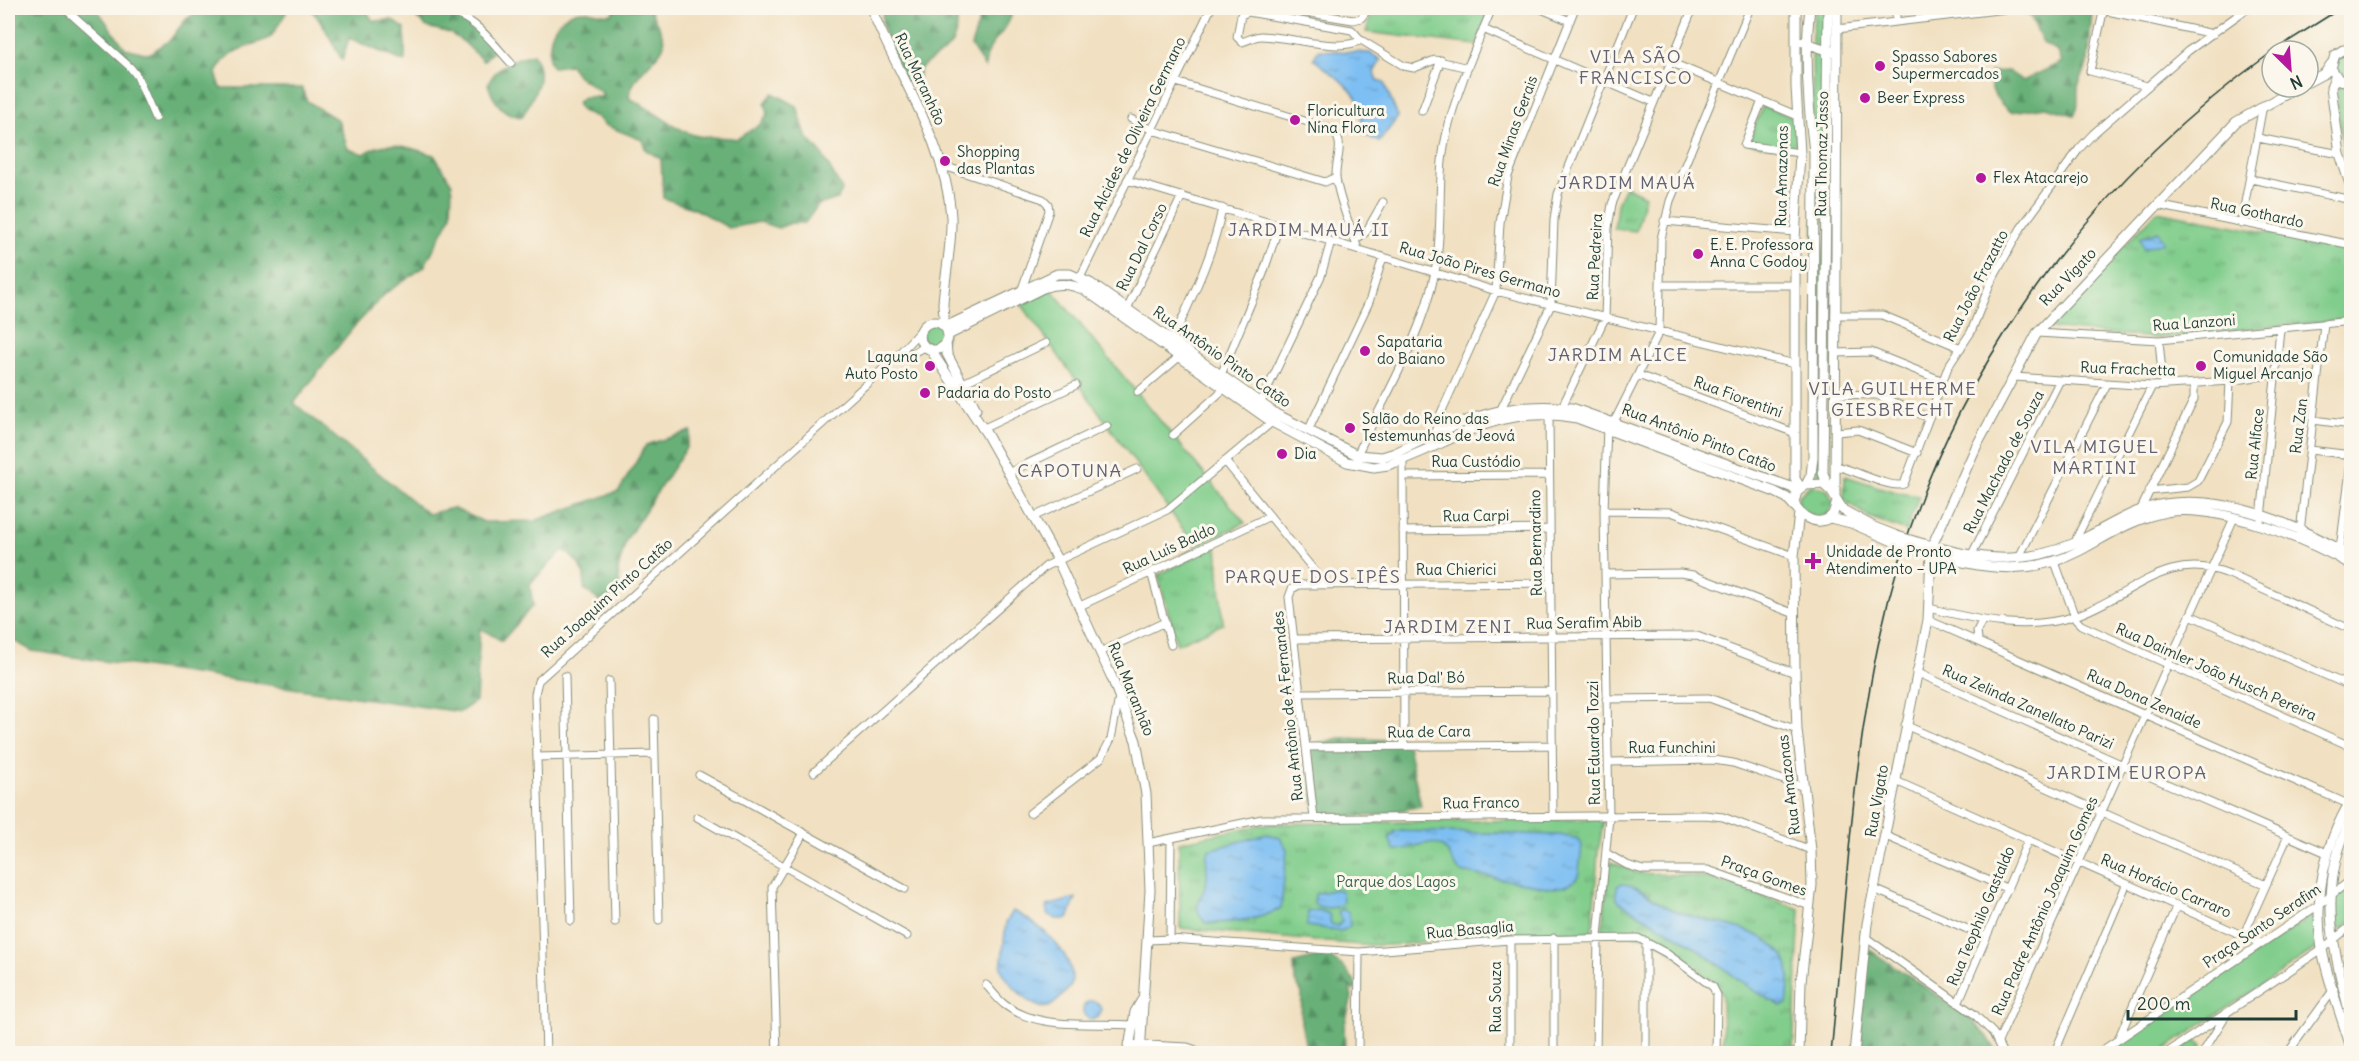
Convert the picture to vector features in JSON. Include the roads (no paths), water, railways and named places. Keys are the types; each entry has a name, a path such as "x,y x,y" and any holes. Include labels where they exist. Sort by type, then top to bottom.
{"main road":[{"name":"Rua Maranhão","path":"871,8 934,144 941,168 951,216 943,306 947,354 958,385"},
{"name":"Rua Amazonas","path":"1794,8 1800,153 1795,285 1795,433 1796,479 1802,487"},
{"path":"1810,8 1807,43 1808,93 1814,152 1813,457 1811,475 1795,497 1797,510 1816,520 1830,518 1851,523 1984,567 2008,569 2055,562 2141,509 2188,502 2233,507 2352,566"},
{"path":"1828,8 1828,50 1832,99 1825,153 1823,473 1833,494 1830,518"},
{"name":"Rua Thomaz Jasso","path":"1833,494 1837,481 1832,99 1838,54 1837,8"},
{"path":"1795,39 1838,54"},
{"path":"2320,76 2325,73 2339,52 2350,50"},
{"path":"2331,64 2335,77"},
{"path":"2335,77 2331,81 2340,154 2352,190"},
{"path":"2320,80 2335,77 2348,82"},
{"path":"2332,96 2338,86 2348,82"},
{"path":"1796,89 1832,99"},
{"name":"Rua Vigato","path":"1854,1053 1865,937 1886,836 1905,725 1928,620 1931,550 1976,447 2037,333 2236,122 2275,99"},
{"path":"928,348 938,349 946,333 1022,289 1057,274 1080,278"},
{"name":"Rua Antônio Pinto Catão","path":"1080,278 1172,341 1218,378 1224,389 1272,422 1347,462 1374,467 1403,460 1435,440 1502,409 1562,407 1775,492 1787,498 1797,510"},
{"name":"Rua Antônio Pinto Catão","path":"946,333 1054,284 1074,285 1085,290 1179,357 1308,431 1358,455 1382,457 1491,420 1549,415 1577,418 1611,427 1802,487"},
{"path":"921,330 943,306"},
{"path":"1115,312 1122,313 1127,309"},
{"path":"929,322 934,321 946,333"},
{"name":"Rua Maranhão","path":"921,330 920,340 958,385 1058,561 1080,606 1137,741 1142,769 1148,843 1148,940 1140,1049"},
{"path":"1291,432 1303,435 1308,431"},
{"path":"1802,487 1816,483 1833,494 1854,517 1896,539"},
{"name":"Rua Amazonas","path":"1797,510 1794,555 1797,730 1811,850 1810,906 1801,982 1799,1053"},
{"path":"1931,550 2003,560 2018,559 2076,548 2125,525 2168,512 2215,513 2261,522 2300,532 2352,556"},
{"path":"2350,801 2327,853 2320,904 2322,949 2351,1052"},
{"path":"2352,818 2334,863 2330,896 2331,941 2352,1021"},
{"path":"1144,998 1135,1012 1128,1049 1187,1048 1205,1053"}],"street":[{"path":"64,8 137,76 155,118"},
{"path":"442,8 460,14 483,30 511,63"},
{"name":"Rua Alcides de Oliveira Germano","path":"1080,278 1211,8"},
{"path":"1280,8 1361,18 1369,8"},
{"path":"1358,455 1415,334 1435,273 1445,136 1468,68 1492,8"},
{"path":"1539,8 1570,21"},
{"name":"Rua Minas Gerais","path":"1435,440 1441,413 1496,291 1500,223 1508,176 1575,8"},
{"path":"1502,409 1551,305 1554,219 1558,194 1633,8"},
{"name":"Rua Pedreira","path":"1562,407 1605,318 1608,228 1612,204 1693,8"},
{"path":"1611,427 1659,332 1664,221 1750,8"},
{"path":"1896,8 1896,22"},
{"name":"Rua João Frazatto","path":"1836,466 1900,486 1907,480 1948,367 1961,348 1990,284 2021,228 2079,149 2147,86 2248,8"},
{"path":"1837,29 2006,9"},
{"path":"2147,86 2090,71 2103,9 2213,33"},
{"path":"1361,40 1347,45 1270,36 1254,37 1242,42 1237,37 1241,15 1248,12 1352,30 1361,40 1404,66 1414,68 1441,60 1468,68"},
{"path":"1483,29 1653,102"},
{"path":"1422,111 1441,60"},
{"path":"1670,62 1798,116"},
{"path":"1176,82 1331,129 1339,136 1336,177 1358,249"},
{"path":"1762,101 1744,145 1800,153"},
{"path":"2241,224 2263,105"},
{"path":"1131,119 1152,130 1325,183 1336,177"},
{"path":"2258,138 2340,154"},
{"path":"941,168 950,168 1043,199 1048,204 1049,211 1022,289"},
{"path":"2251,179 2352,200"},
{"name":"Rua João Pires Germano","path":"1127,180 1496,291 1795,364"},
{"name":"Rua Dal Corso","path":"1127,309 1182,196"},
{"path":"1355,240 1366,232 1383,202"},
{"name":"Rua Gothardo","path":"2157,205 2352,245"},
{"path":"1172,341 1209,259 1216,240 1222,208"},
{"path":"1664,221 1796,232"},
{"path":"1218,378 1263,274 1280,226"},
{"path":"1260,404 1322,276 1331,241"},
{"path":"1308,431 1368,302 1383,257"},
{"path":"1660,285 1795,285"},
{"path":"1835,315 1882,315 1961,348"},
{"name":"Rua Lanzoni","path":"2037,333 2159,340 2352,321"},
{"name":"Rua Zan","path":"2300,532 2324,324"},
{"name":"Rua Alface","path":"2261,522 2280,328"},
{"name":"Rua Joaquim Pinto Catão","path":"546,1053 537,757 536,694 538,681 893,360 921,330"},
{"path":"2159,340 2163,385"},
{"path":"958,385 1046,343"},
{"path":"893,360 928,348"},
{"path":"1836,353 1871,352 1943,381"},
{"path":"1138,392 1179,357"},
{"name":"Rua Frachetta","path":"2014,377 2152,386 2230,381 2276,374"},
{"name":"Rua Fiorentini","path":"1638,375 1795,433"},
{"name":"Rua Machado de Souza","path":"1971,556 2060,380"},
{"path":"2149,491 2188,487 2198,481 2228,422 2230,381"},
{"path":"2018,559 2107,384"},
{"path":"2141,509 2194,399 2194,384"},
{"path":"984,430 1076,385"},
{"path":"2076,548 2152,386"},
{"path":"1173,435 1224,389"},
{"path":"1836,394 1877,395 1929,418"},
{"name":"Rua Bernardino","path":"1549,415 1553,816"},
{"path":"2313,420 2352,425"},
{"path":"814,772 1046,566 1167,510 1272,422"},
{"path":"1008,473 1107,426"},
{"name":"Rua Eduardo Tozzi","path":"1596,1053 1598,937 1609,816 1604,511 1605,443 1611,427"},
{"path":"1836,432 1858,430 1917,453"},
{"path":"2310,450 2351,454 2340,549"},
{"path":"1403,460 1404,746"},
{"path":"1225,461 1326,585"},
{"path":"1033,517 1137,469"},
{"name":"Rua Custódio","path":"1403,476 1549,475"},
{"path":"1604,511 1671,512 1794,555"},
{"name":"Rua Luís Baldo","path":"1080,606 1270,516"},
{"name":"Rua Padre Antônio Joaquim Gomes","path":"1998,1042 2234,518"},
{"name":"Rua Carpi","path":"1403,531 1550,529"},
{"path":"2055,562 2074,616"},
{"path":"1929,608 1982,621 2031,623 2074,616 2160,573 2189,566 2212,567 2352,630"},
{"path":"1151,572 1171,645"},
{"path":"1605,574 1680,573 1693,575 1794,614"},
{"name":"Rua Chierici","path":"1326,585 1550,583"},
{"name":"Rua Antônio de A Fernandes","path":"1314,819 1289,597 1292,589 1299,585 1326,585"},
{"path":"2190,615 2352,687"},
{"name":"Rua Daimler João Husch Pereira","path":"2074,616 2081,625 2352,747"},
{"name":"Rua Dona Zenaide","path":"1928,620 2350,801"},
{"path":"1978,640 1977,631 1982,621"},
{"path":"1100,652 1165,622"},
{"name":"Rua Serafim Abib","path":"1294,639 1697,636 1795,673"},
{"name":"Rua Zelinda Zanellato Parizi","path":"1916,672 2327,853"},
{"path":"565,676 571,921"},
{"path":"609,681 615,922"},
{"name":"Rua Dal' Bó","path":"1300,693 1551,691"},
{"path":"1030,813 1101,758 1111,739 1119,695"},
{"path":"1606,699 1709,698 1797,730"},
{"path":"654,718 659,920"},
{"path":"1905,725 2266,885"},
{"name":"Rua de Cara","path":"1306,747 1552,745"},
{"path":"537,757 655,754"},
{"name":"Rua Funchini","path":"1609,762 1714,760 1733,763 1804,787"},
{"path":"699,775 905,889"},
{"name":"Rua Horácio Carraro","path":"1896,781 2126,885 2244,934 2262,944"},
{"name":"Rua Franco","path":"1148,843 1241,821 1705,815 1724,818 1811,850"},
{"path":"697,817 907,936"},
{"path":"777,1053 772,887 804,833"},
{"path":"1886,836 2008,889"},
{"path":"2244,934 2288,836"},
{"path":"1170,939 1171,839"},
{"name":"Rua Teophilo Gastaldo","path":"1958,1003 2028,840"},
{"name":"Praça Gomes","path":"1606,853 1627,865 1643,870 1708,870 1810,906"},
{"name":"Praça Santo Serafim","path":"2097,1053 2262,944 2352,879"},
{"path":"2054,1053 2126,885"},
{"path":"1874,889 1986,937"},
{"path":"2119,1039 2177,905"},
{"path":"2165,1053 2322,949 2352,926"},
{"path":"1865,937 1983,1023 1998,1042 2003,1053"},
{"path":"1554,938 1554,1053"},
{"name":"Rua Basaglia","path":"1148,940 1170,939 1359,952 1510,940 1638,938 1646,941 1713,987 1717,995 1716,1053"},
{"name":"Rua Souza","path":"1510,940 1510,1053"},
{"path":"1646,941 1646,1053"},
{"path":"1358,1053 1359,952"},
{"path":"986,985 1004,1005 1021,1014 1052,1022 1132,1025"},
{"path":"2287,1053 2334,989"},
{"path":"2132,1010 2142,1022"},
{"path":"2202,1053 2227,1013"},
{"path":"1527,1053 1799,1053"}],"water":[{"path":"1319,50 1370,53 1381,60 1374,72 1378,81 1384,83 1398,117 1379,142 1362,133 1361,109 1354,95 1341,81 1313,59"},
{"path":"2158,231 2163,242 2144,249 2140,238"},
{"path":"1396,831 1560,835 1578,839 1582,846 1578,878 1566,886 1553,888 1461,872 1445,849 1433,843 1394,850 1389,838"},
{"path":"1267,834 1280,838 1287,849 1281,908 1255,918 1206,923 1198,911 1198,906 1206,885 1209,850"},
{"path":"1621,884 1640,889 1669,908 1744,930 1771,944 1782,954 1787,965 1789,978 1787,1004 1781,1006 1753,990 1692,945 1619,902 1616,897 1617,886"},
{"path":"1336,889 1342,891 1343,903 1329,908 1314,904 1315,894"},
{"path":"1076,898 1068,919 1056,919 1047,914 1047,906"},
{"path":"1341,909 1349,912 1350,926 1342,931 1307,926 1308,912 1319,910 1329,914 1331,924 1338,926 1342,921 1338,913"},
{"path":"1013,911 1044,931 1054,941 1068,963 1072,974 1071,986 1050,1006 1037,1006 1029,1001 1015,988 1001,969 1006,923"},
{"path":"1092,1001 1098,1004 1101,1010 1098,1016 1092,1019 1086,1016 1083,1010 1086,1004"}],"railway":[{"path":"2292,39 2341,8"},
{"path":"1831,1054 1855,789 1871,684 1881,632 1904,545 1936,462 1976,382 2023,306 2076,235 2136,168 2202,107 2260,61"}],"place":[{"name":"Spasso Sabores Supermercados","path":"1880,66"},
{"name":"Beer Express","path":"1865,98"},
{"name":"Floricultura Nina Flora","path":"1295,120"},
{"name":"Shopping das Plantas","path":"945,161"},
{"name":"Flex Atacarejo","path":"1981,178"},
{"name":"E. E. Professora Anna C Godoy","path":"1698,254"},
{"name":"Sapataria do Baiano","path":"1365,351"},
{"name":"Laguna Auto Posto","path":"930,366"},
{"name":"Comunidade São Miguel Arcanjo","path":"2201,366"},
{"name":"Padaria do Posto","path":"925,393"},
{"name":"Salão do Reino das Testemunhas de Jeová","path":"1350,428"},
{"name":"Dia","path":"1282,454"},
{"name":"Unidade de Pronto Atendimento – UPA","path":"1813,561"}],"district":[{"name":"VILA SÃO FRANCISCO","path":"1636,67"},
{"name":"JARDIM MAUÁ","path":"1627,183"},
{"name":"JARDIM MAUÁ II","path":"1309,230"},
{"name":"JARDIM ALICE","path":"1618,355"},
{"name":"VILA GUILHERME GIESBRECHT","path":"1893,399"},
{"name":"VILA MIGUEL MARTINI","path":"2095,457"},
{"name":"CAPOTUNA","path":"1070,471"},
{"name":"PARQUE DOS IPÊS","path":"1313,577"},
{"name":"JARDIM ZENI","path":"1448,627"},
{"name":"JARDIM EUROPA","path":"2127,773"}],"park label":[{"name":"Parque dos Lagos","path":"1396,882"}]}
